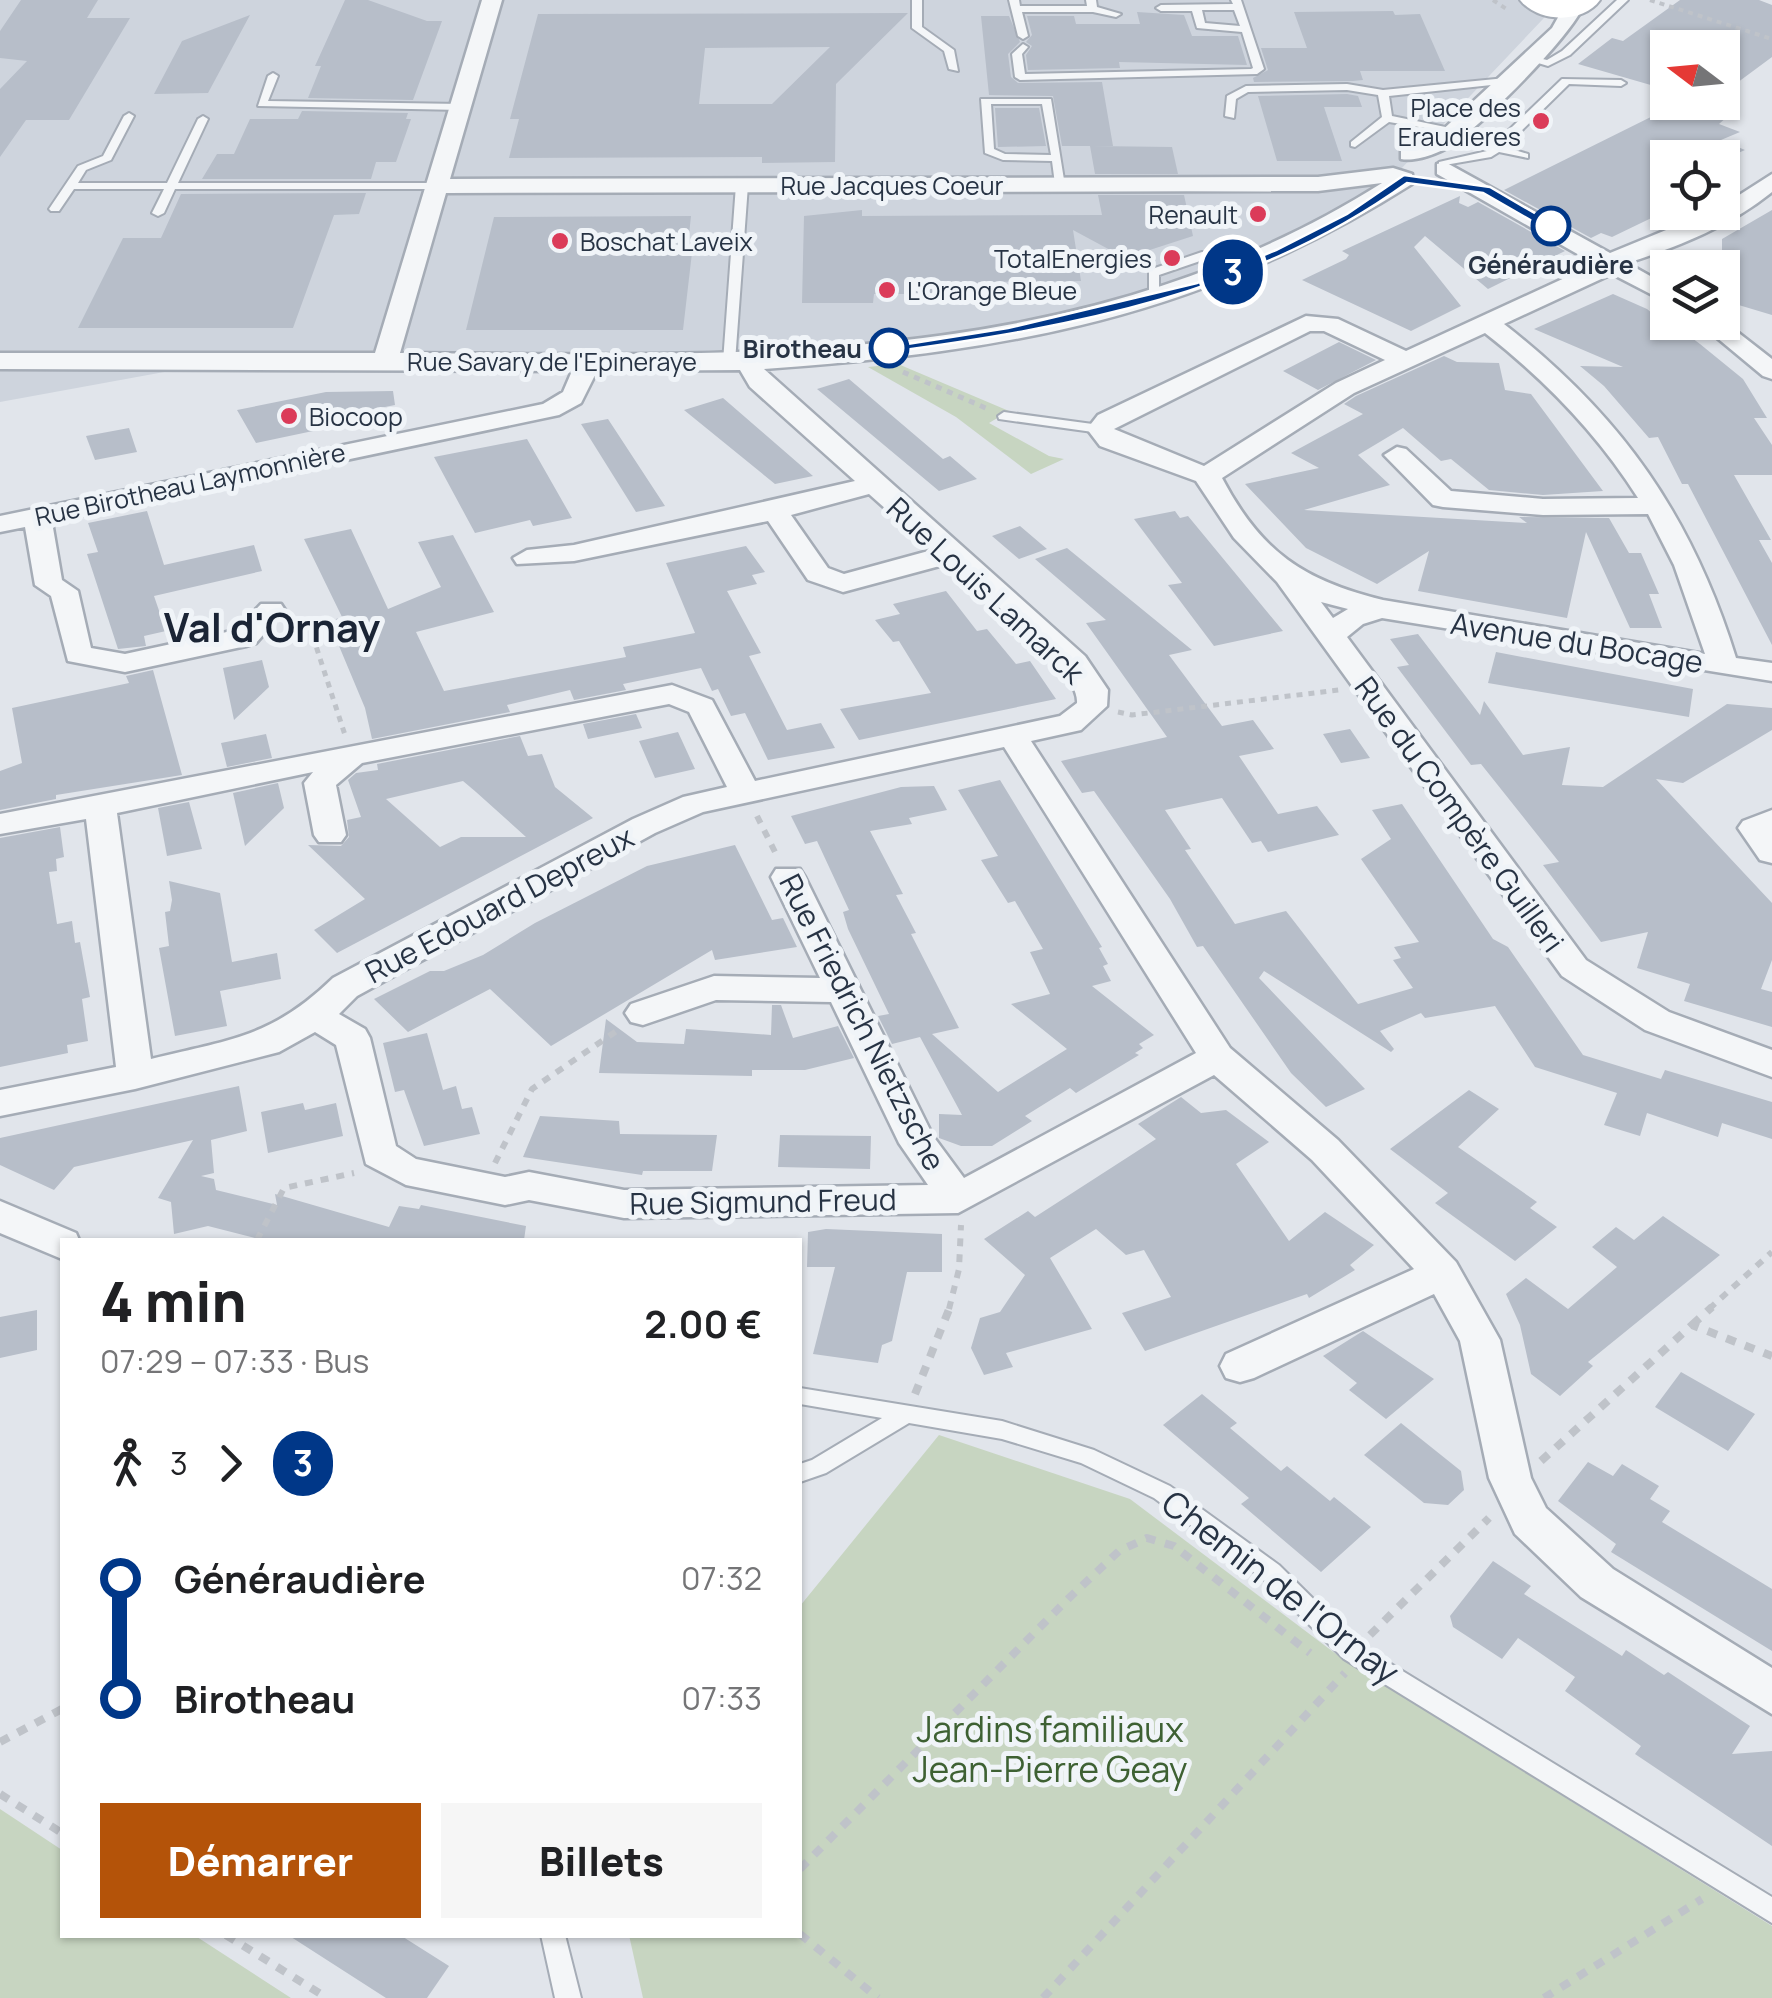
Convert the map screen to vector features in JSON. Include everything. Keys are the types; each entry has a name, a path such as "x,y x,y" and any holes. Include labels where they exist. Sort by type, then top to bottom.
{"street":[{"path":"385,360 440,186 492,0"},
{"path":"1398,168 1443,157 1506,81 1539,61 1575,12 1536,2"},
{"path":"1443,157 1486,189 1650,285"},
{"name":"Rue Jacques Coeur","path":"440,186 1344,181 1398,168"},
{"name":"Rue Savary de l'Epineraye","path":"0,360 738,362 876,350 1008,332 1153,298 1258,262 1352,216 1398,168"},
{"path":"1403,359 1329,324 1306,324 1107,420 1100,429 1109,440 1207,476 1297,415 1403,359 1704,223 1757,195 1772,181"},
{"path":"1488,323 1561,384 1628,458 1660,506 1710,616 1723,666"},
{"path":"1740,331 1770,334"},
{"path":"1733,340 1772,371"},
{"name":"Rue Birotheau Laymonnière","path":"0,524 550,410 569,402 580,391 587,362"},
{"name":"Rue Louis Lamarck","path":"738,362 1074,662 1094,690 1092,706 1070,724 1013,736"},
{"path":"1398,455 1443,499 1543,506 1660,506"},
{"name":"Avenue du Bocage","path":"1207,476 1219,504 1289,578 1382,609 1772,672"},
{"path":"526,558 776,511 873,485"},
{"path":"776,511 818,574 843,583 954,552"},
{"path":"37,516 48,585 64,592 78,655 125,663 246,637 271,610"},
{"name":"Rue du Compère Guilleri","path":"1289,578 1574,968 1657,1021 1772,1064"},
{"path":"1331,639 1340,625 1357,614 1382,609"},
{"path":"0,824 672,694 702,706 746,794"},
{"path":"1013,736 1217,1057 1325,1150 1442,1273 1480,1340 1510,1478 1530,1520 1596,1583 1772,1693"},
{"name":"Rue Edouard Depreux","path":"0,1102 135,1076 278,1039 315,1016 345,987 644,826 694,804 1013,736"},
{"path":"330,835 320,783 352,755"},
{"path":"100,806 135,1076"},
{"path":"1772,820 1754,828 1772,852"},
{"name":"Rue Friedrich Nietzsche","path":"788,877 918,1142 958,1199 1217,1057"},
{"path":"643,1013 714,988 846,990"},
{"path":"315,1016 352,1038 379,1154"},
{"name":"Rue Sigmund Freud","path":"379,1154 406,1171 506,1191 529,1186 624,1204 958,1199"},
{"path":"0,1216 60,1243"},
{"path":"1240,1366 1442,1273"}],"lane":[{"path":"916,0 917,28 950,50 954,69"},
{"path":"1575,12 1619,3"},
{"path":"1619,3 1578,43 1539,61 1566,81 1621,83"},
{"path":"1116,14 1092,5 1014,5 1023,41 1017,54 1020,77 1238,73 1259,69 1237,4 1161,8"},
{"path":"1196,8 1200,26 1247,28"},
{"path":"274,76 262,104 462,106"},
{"path":"1230,116 1231,98 1246,90 1348,87 1382,93 1506,81"},
{"path":"1382,93 1387,118 1443,157 1486,158 1566,81"},
{"path":"1056,158 1003,158 989,151 984,101 1047,101 1061,184"},
{"path":"55,209 82,168 107,158 129,116"},
{"path":"1355,144 1387,118"},
{"path":"158,213 203,119"},
{"path":"1498,148 1524,156"},
{"path":"738,362 742,185"},
{"path":"70,186 440,186"},
{"path":"1004,416 1100,429"},
{"name":"Chemin de l'Ornay","path":"802,1396 1002,1430 1087,1456 1162,1492 1271,1572 1352,1652 1772,1911"},
{"path":"802,1472 819,1467 908,1413"},
{"path":"554,1938 568,1998"}],"path":[{"path":"1650,0 1772,39"},
{"path":"876,350 887,366 1004,416"},
{"path":"271,610 314,640 352,755"},
{"path":"1092,706 1132,715 1340,690 1373,696"},
{"name":"Rue Friedrich Nietzsche","path":"746,794 788,877"},
{"path":"484,1186 532,1089 643,1013"},
{"path":"258,1238 284,1188 350,1176 379,1154"},
{"path":"908,1413 956,1294 963,1251 958,1199"},
{"path":"1537,1465 1772,1252"},
{"path":"1692,1325 1772,1356"},
{"path":"1043,1998 1343,1679 1352,1652 1487,1518 1530,1520"},
{"path":"802,1867 1068,1598 1119,1551 1147,1538 1174,1546 1312,1655"},
{"path":"1328,1667 1343,1679"},
{"path":"0,1742 60,1710"},
{"path":"0,1794 60,1831"},
{"path":"1544,1998 1644,1940 1728,1881"},
{"path":"802,1936 878,1998"},
{"path":"231,1938 327,1998"}],"shaded area":[{"path":"0,0 1561,0 1382,189 1184,292 883,346 208,364 0,402"}],"green space":[{"path":"898,364 1009,411 989,423 1049,456 1064,459 1031,474 956,417 868,367"},
{"name":"Jardins familiaux Jean-Pierre Geay","path":"939,1435 1130,1499 1344,1660 1772,1926 1772,1998 643,1998 630,1938 802,1938 802,1604"},
{"path":"0,1809 60,1849 60,1938 199,1938 291,1998 0,1998"}],"building":[{"path":"21,0 98,0 87,18 130,18 69,120 26,120 0,157 0,89 27,61 0,58 0,31"},
{"path":"345,0 368,0 427,21 442,21 413,100 308,98 321,66 315,66"},
{"path":"1680,0 1759,0 1772,5 1772,57 1740,81 1740,30 1650,30 1650,85 1578,64 1612,38 1623,41"},
{"path":"1393,11 1395,15 1420,14 1445,71 1360,71 1363,80 1254,82 1253,78 1268,70 1261,48 1307,48 1294,12"},
{"path":"1137,12 1184,15 1192,36 1238,36 1247,65 1119,62 1120,68 1028,70 1026,55 1032,46 1026,42 1032,35 1027,16 1074,16 1076,24 1140,24"},
{"path":"908,13 836,84 835,162 762,163 762,157 509,158 519,119 510,119 538,14","holes":["830,47 772,104 699,104 705,48"]},
{"path":"250,15 208,93 154,94 182,41"},
{"path":"981,16 1009,16 1020,42 1008,54 1011,77 1018,83 1102,82 1113,146 1092,146 1172,147 1178,174 1095,174 1090,146 1062,146 1053,96 989,95"},
{"path":"1258,96 1358,96 1362,107 1324,107 1342,161 1277,161"},
{"path":"995,108 1039,108 1046,146 998,147"},
{"path":"302,111 408,113 406,119 411,119 396,162 376,162 371,179 202,179 217,154 234,154 250,119 298,119"},
{"path":"1650,117 1724,120 1719,124 1740,132 1721,140 1650,140 1650,219 1612,237 1601,233 1591,238 1504,190"},
{"path":"366,193 359,214 334,215 293,328 78,328 123,238 161,238 181,194"},
{"path":"1098,195 1184,195 1193,236 1125,258 1073,230 1081,281 978,282 978,294 874,294 873,303 802,303 804,216 862,210 862,216 1102,215"},
{"path":"1460,196 1459,203 1468,207 1478,202 1565,251 1488,289 1425,236 1414,247 1461,306 1411,331 1302,280 1346,259 1349,255 1342,251"},
{"path":"1772,210 1772,315 1740,305 1740,250 1722,250 1722,239"},
{"path":"691,216 688,244 693,244 683,330 466,330 494,217"},
{"path":"1613,294 1650,311 1650,340 1695,340 1743,379 1767,418 1754,418 1772,445 1772,475 1734,475 1771,540 1759,540 1772,563 1772,645 1688,484 1682,484 1658,437 1649,438 1604,386 1580,366 1623,367 1534,329"},
{"path":"1339,342 1376,360 1318,390 1283,371"},
{"path":"1444,356 1457,362 1499,363 1505,390 1531,394 1603,491 1543,495 1489,490 1451,459 1441,461 1403,428 1358,455 1390,485 1304,510 1527,523 1519,517 1609,518 1629,553 1641,553 1659,594 1649,594 1662,628 1630,628 1586,532 1567,618 1418,591 1429,551 1377,584 1306,548 1245,484 1319,468 1291,453 1363,414 1344,404 1356,396"},
{"path":"849,379 943,459 950,456 977,479 939,491 817,389"},
{"name":"Biocoop","path":"393,391 395,405 315,421 313,431 256,443 237,410 326,392"},
{"path":"723,398 813,476 775,484 684,410"},
{"path":"608,419 665,506 636,512 581,424"},
{"path":"129,428 137,452 95,460 86,436"},
{"path":"527,439 572,518 533,526 530,520 475,533 434,457"},
{"path":"147,511 164,565 254,545 262,571 154,596 166,631 144,636 146,646 118,649 87,554 98,552 88,523"},
{"path":"1175,511 1180,518 1188,516 1283,631 1214,646 1168,585 1182,583 1134,519"},
{"path":"1020,526 1047,549 1019,559 992,536"},
{"path":"351,529 388,609 441,587 418,542 453,535 494,612 416,632 444,691 626,657 623,647 695,633 666,563 746,546 765,572 752,575 757,584 727,591 761,653 749,656 787,730 821,723 835,748 768,760 745,713 731,716 718,689 712,691 701,668 623,684 626,690 574,700 570,690 507,705 510,712 372,739 365,708 334,634 343,632 336,619 342,617 304,539"},
{"path":"1067,548 1192,650 1169,655 1222,726 1253,720 1274,749 1239,756 1278,814 1317,806 1339,835 1268,852 1261,841 1252,843 1222,798 1165,810 1191,849 1185,850 1235,924 1286,911 1358,1004 1413,988 1393,960 1401,958 1394,947 1419,942 1361,859 1391,839 1372,810 1402,804 1493,939 1508,947 1583,1055 1661,1079 1665,1070 1772,1102 1772,1139 1722,1123 1718,1137 1647,1113 1640,1136 1604,1125 1617,1093 1535,1067 1495,1006 1425,1018 1421,1013 1380,1031 1394,1049 1391,1052 1264,971 1259,978 1365,1089 1326,1107 1291,1073 1203,946 1197,947 1170,899 1094,791 1082,793 1061,761 1167,737 1086,623 1106,620 1035,559"},
{"path":"946,591 977,631 987,629 1016,664 1030,661 1056,699 859,740 840,709 931,693 899,641 893,642 875,620 900,614 893,604"},
{"path":"1418,634 1480,715 1484,701 1523,755 1570,747 1562,785 1603,787 1727,704 1772,708 1772,730 1683,783 1656,779 1772,903 1772,960 1761,989 1772,992 1772,1027 1684,1001 1690,984 1637,968 1648,932 1601,942 1543,865 1559,862 1481,764 1471,765 1397,667 1409,665 1390,639"},
{"path":"1496,652 1693,689 1689,717 1488,683"},
{"path":"262,660 269,687 234,720 223,668"},
{"path":"153,670 182,775 56,795 56,799 0,810 0,771 22,763 12,708 129,683 126,676"},
{"path":"636,714 642,728 588,739 583,724"},
{"path":"1350,729 1370,758 1341,763 1323,734"},
{"path":"678,732 695,769 655,778 639,741"},
{"path":"266,734 272,758 227,767 221,743"},
{"path":"520,736 528,756 542,754 555,787 593,818 337,953 314,930 365,899 308,845 341,846 349,837 347,820 361,817 348,780 356,773 378,770 377,764","holes":["463,781 526,837 461,837 440,847 386,799"]},
{"path":"1000,780 1102,947 1099,948 1108,964 1103,966 1111,981 1092,986 1154,1035 1139,1044 1143,1048 1135,1053 1139,1055 1076,1093 1070,1088 1025,1116 1032,1121 992,1146 961,1146 939,1138 939,1114 962,1115 920,1037 892,1044 878,1016 889,1014 848,929 843,912 849,910 817,841 805,844 791,816 901,787 934,786 947,810 909,818 912,824 870,831 903,894 896,895 916,933 911,934 959,1028 932,1034 998,1092 1067,1049 1011,1004 1050,994 1030,952 1043,949 1015,901 1008,903 981,860 998,856 958,790"},
{"path":"278,783 284,808 245,846 233,793"},
{"path":"189,802 202,849 167,856 158,808"},
{"path":"60,827 64,857 56,859 57,871 49,872 57,924 72,921 75,943 80,942 90,997 82,999 88,1041 67,1045 68,1053 0,1067 0,838"},
{"path":"735,845 772,920 783,918 797,947 715,960 712,950 551,1046 490,989 408,1032 374,999 430,971 444,971 483,955 535,923 647,866"},
{"path":"169,881 220,893 232,962 277,953 281,979 220,991 227,1026 175,1036 159,948 169,946 165,912 170,911 172,900"},
{"path":"772,1005 781,1005 793,1038 838,1026 854,1058 805,1070 752,1070 752,1076 599,1073 606,1019 637,1042 684,1044 686,1029 771,1035"},
{"path":"427,1033 443,1090 456,1086 462,1109 472,1107 480,1134 424,1146 404,1090 395,1092 383,1043"},
{"path":"239,1086 247,1131 211,1140 214,1173 201,1176 214,1179 216,1190 277,1205 275,1194 389,1227 399,1206 419,1209 421,1205 526,1226 524,1238 255,1238 208,1226 174,1234 171,1202 158,1198 193,1140 74,1167 54,1190 0,1165 0,1138"},
{"path":"1469,1090 1499,1109 1458,1147 1537,1202 1530,1208 1557,1227 1515,1261 1435,1203 1448,1193 1390,1149"},
{"path":"1181,1097 1201,1113 1226,1110 1269,1142 1236,1164 1289,1241 1325,1212 1374,1245 1350,1265 1355,1270 1309,1298 1307,1294 1145,1351 1122,1313 1171,1297 1144,1250 1126,1255 1096,1229 1050,1258 1092,1329 1006,1353 1013,1367 984,1375 971,1348 980,1318 1000,1312 1025,1275 984,1239 1028,1211 1035,1217 1156,1139 1138,1124"},
{"path":"303,1103 305,1110 336,1103 343,1136 268,1153 261,1112"},
{"path":"540,1116 619,1121 620,1134 717,1135 712,1171 643,1171 642,1175 523,1157"},
{"path":"780,1135 871,1136 870,1169 778,1167"},
{"path":"1663,1216 1720,1255 1588,1362 1593,1366 1560,1396 1531,1374 1520,1325 1506,1294 1526,1278 1568,1309 1617,1267 1592,1247 1616,1227 1634,1240"},
{"path":"826,1229 942,1234 942,1272 907,1272 892,1341 882,1345 878,1363 813,1354 835,1267 807,1267 808,1232"},
{"path":"37,1310 37,1350 0,1358 0,1317"},
{"path":"1363,1331 1434,1379 1386,1419 1349,1390 1357,1383 1323,1356"},
{"path":"1681,1372 1755,1414 1728,1451 1655,1407"},
{"path":"1202,1394 1237,1423 1230,1428 1281,1471 1287,1466 1330,1501 1334,1497 1371,1527 1321,1572 1241,1504 1249,1498 1163,1425"},
{"path":"1401,1423 1461,1471 1464,1490 1448,1505 1424,1503 1364,1455"},
{"path":"1588,1462 1613,1476 1622,1464 1659,1486 1650,1499 1670,1511 1662,1522 1772,1589 1772,1651 1611,1552 1616,1544 1558,1501"},
{"path":"1493,1561 1531,1586 1524,1594 1622,1656 1626,1650 1664,1675 1668,1672 1750,1726 1732,1754 1772,1751 1772,1846 1635,1754 1641,1746 1565,1691 1575,1677 1518,1638 1502,1659 1453,1627 1450,1616"},
{"path":"293,1938 405,1938 449,1966 427,1998 386,1998"}],"bus line":[{"name":"3","path":"889,348 1008,332 1201,286 1280,253 1352,216 1404,179 1433,179 1486,189 1551,226"}],"place":[{"name":"Place des Eraudieres","path":"1541,121"},
{"name":"Renault","path":"1258,214"},
{"name":"Généraudière","path":"1551,226"},
{"name":"Boschat Laveix","path":"560,241"},
{"name":"TotalEnergies","path":"1172,258"},
{"name":"L'Orange Bleue","path":"887,290"},
{"name":"Birotheau","path":"889,348"},
{"name":"Biocoop","path":"289,416"}],"district":[{"name":"Val d'Ornay","path":"272,626"}]}
